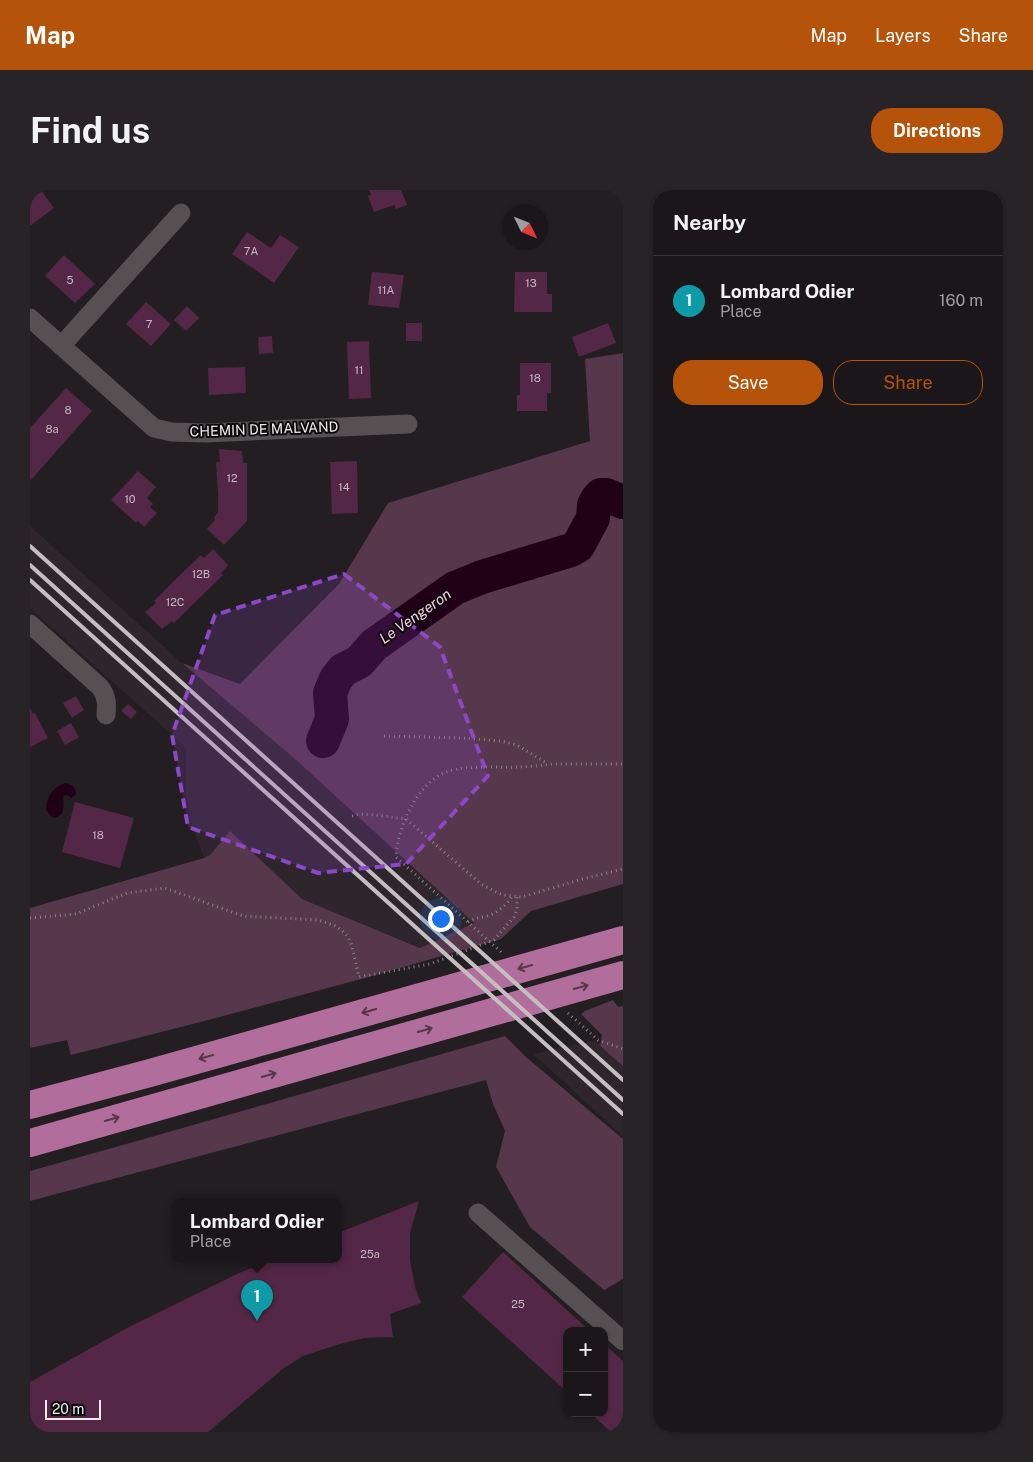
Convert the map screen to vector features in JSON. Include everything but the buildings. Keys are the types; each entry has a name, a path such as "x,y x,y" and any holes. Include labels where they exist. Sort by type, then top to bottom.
{"highway":[{"path":"42,1102 623,940"},
{"path":"30,1142 623,975"}],"street":[{"path":"61,346 181,213"},
{"name":"CHEMIN DE MALVAND","path":"30,318 154,428 172,432 206,433 408,424"},
{"path":"30,624 100,687 106,696 106,715"},
{"path":"478,1213 623,1342"}],"path":[{"path":"384,736 501,741 517,745 548,765"},
{"path":"471,925 396,857 396,848 406,819 415,800 428,784 440,775 451,771 476,768 623,764"},
{"path":"352,816 359,814 406,819 481,884 494,892 512,896 522,897 539,893 579,880 623,869"},
{"path":"30,918 76,914 126,893 165,888 243,916 318,920 336,926 345,933 351,944 359,977 430,964 494,940 514,917 517,910 518,897"},
{"path":"468,922 495,912 508,904 512,896"},
{"path":"596,1038 623,1049"}],"highlighted area":[{"path":"344,574 440,647 488,776 406,864 318,873 188,827 172,735 215,615"}],"shaded area":[{"path":"623,353 623,884 531,911 501,939 365,978 71,1055 67,1040 30,1048 30,908 204,858 210,855 230,831 302,899 420,948 474,923 295,759 182,663 240,684 339,584 388,503 590,441 585,359"},
{"path":"30,526 182,663 295,759 474,923 421,948 302,899 230,832 210,855 204,858 191,822 186,791 186,751 181,743 30,608"},
{"path":"66,783 73,787 76,794 72,798 67,795 64,796 64,807 61,814 55,818 52,817 46,810 47,801 57,787"},
{"path":"613,1000 618,1007 623,1006 623,1066 600,1046 602,1035 581,1014"},
{"path":"505,1036 526,1057 623,1139 623,1279 604,1290 530,1227 496,1167 505,1131 493,1104 486,1080 30,1201 30,1171"},
{"path":"593,1041 623,1052 623,1136 533,1054"}],"waterway":[{"name":"Le Vengeron","path":"323,741 332,719 330,693 336,679 343,670 359,662 374,645 455,588 482,577 571,550 578,546 593,518 594,505 601,495 606,495 623,502"}],"railway":[{"path":"30,546 623,1080"},
{"path":"30,565 623,1100"},
{"path":"30,580 623,1114"}],"place":[{"name":"Lombard Odier","path":"257,1321"}]}
